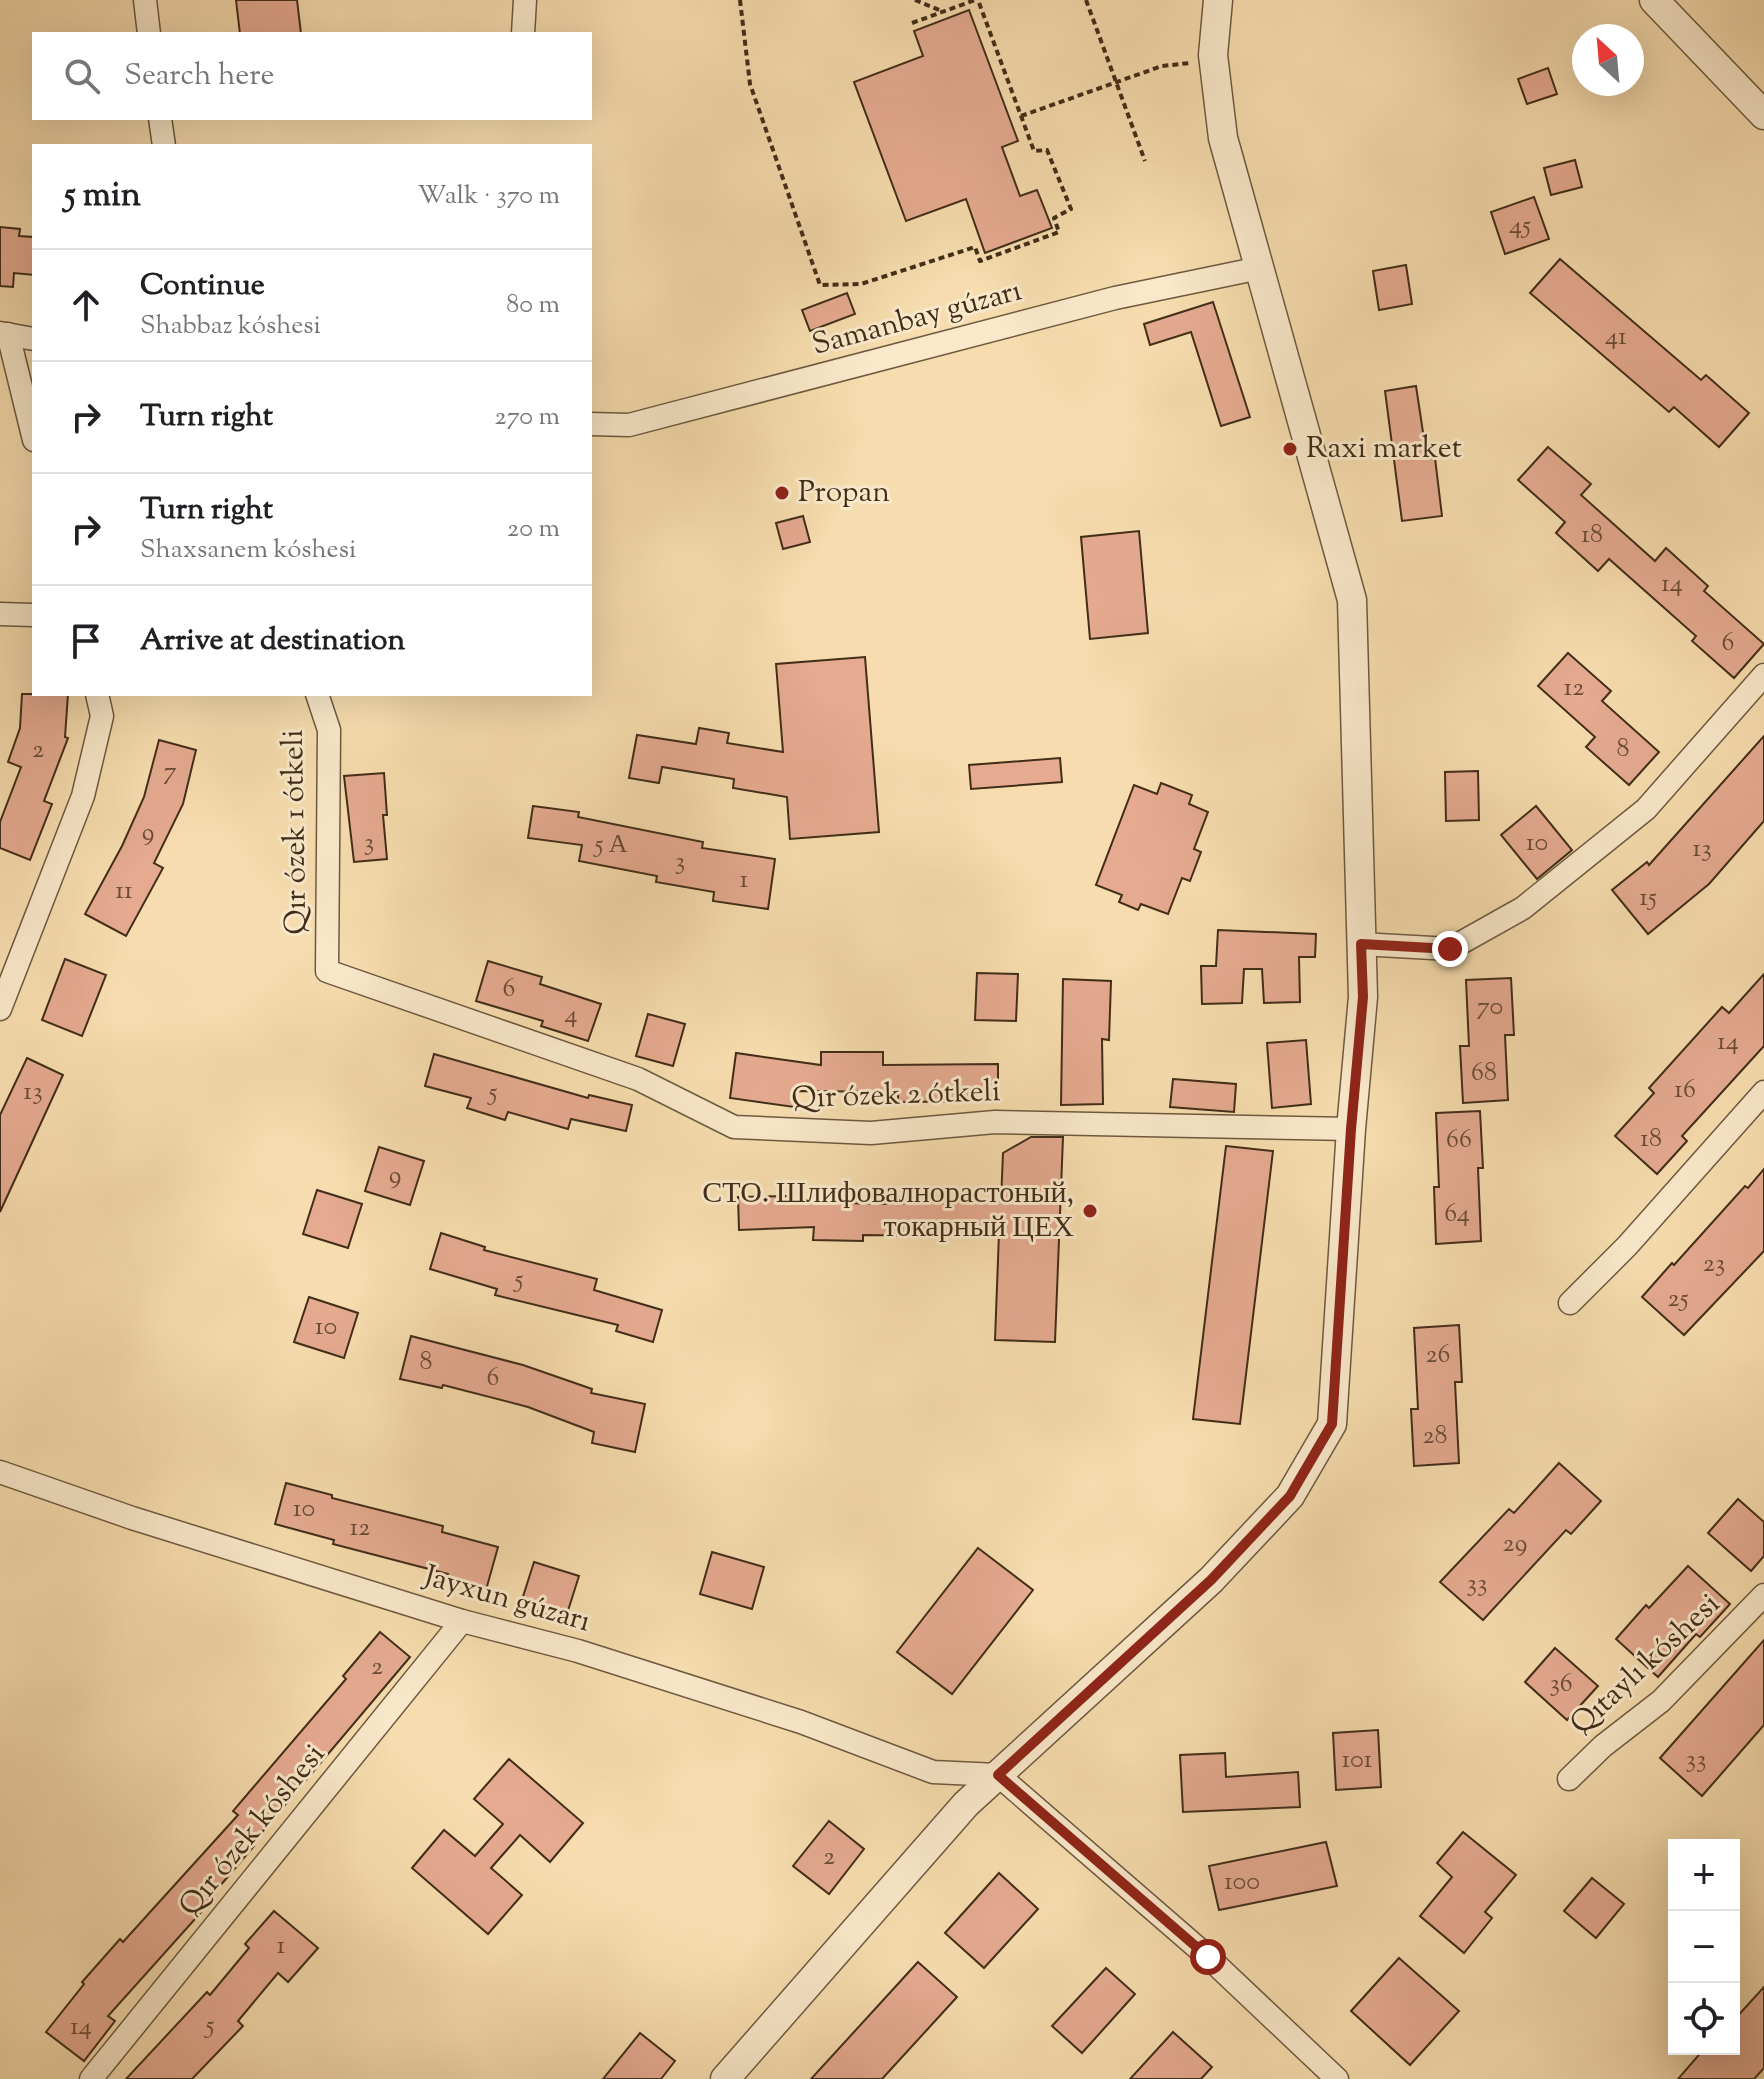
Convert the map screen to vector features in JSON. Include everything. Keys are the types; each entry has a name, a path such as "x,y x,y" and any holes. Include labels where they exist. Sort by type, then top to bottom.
{"street":[{"path":"145,0 149,32"},
{"path":"523,32 525,0"},
{"path":"725,2079 966,1804 1221,1570 1290,1496 1332,1424 1351,1129 1363,997 1352,600 1223,138 1213,55 1218,0"},
{"path":"1654,0 1764,115"},
{"path":"160,120 164,144"},
{"name":"Samanbay gúzarı","path":"592,424 629,425 1115,298 1260,268"},
{"path":"32,339 4,334 32,433"},
{"path":"0,614 32,615"},
{"path":"1361,944 1450,949 1523,908 1646,809 1764,675"},
{"path":"0,1009 83,796 102,716 97,696"},
{"name":"Qır ózek 1 ótkeli","path":"318,696 329,730 327,971"},
{"name":"Qır ózek 2 ótkeli","path":"327,971 638,1079 734,1127 871,1133 995,1122 1351,1129"},
{"path":"1570,1303 1627,1246 1764,1092"},
{"name":"Jayxun gúzarı","path":"0,1472 132,1518 462,1621 578,1651 801,1722 933,1772 998,1775"},
{"name":"Qıtaylı kóshesi","path":"1569,1779 1603,1746 1661,1701 1764,1595"},
{"name":"Qır ózek kóshesi","path":"91,2079 462,1621"},
{"path":"998,1775 1208,1957 1337,2079"}],"path":[{"path":"740,0 750,84 820,285 861,284 975,247 980,261 1059,232 1054,218 1071,209 1047,150 1034,151 977,0 912,23"},
{"path":"915,0 943,12"},
{"path":"1086,0 1145,161"},
{"path":"1021,116 1162,66 1199,62"}],"building":[{"path":"236,0 297,0 301,32 240,32"},
{"path":"969,10 1018,141 1002,147 1020,196 1037,190 1052,228 985,253 966,199 906,221 854,82 923,56 914,31"},
{"path":"1548,68 1557,94 1527,104 1518,79"},
{"path":"1575,160 1582,187 1551,195 1544,168"},
{"path":"1534,197 1549,239 1505,254 1491,212"},
{"path":"0,227 20,229 19,236 32,237 32,275 14,273 13,287 0,286"},
{"path":"1560,259 1701,380 1706,375 1749,413 1719,447 1674,407 1669,412 1530,293"},
{"path":"1406,265 1412,304 1379,310 1373,271"},
{"path":"847,293 855,314 810,331 802,310"},
{"path":"1213,302 1250,417 1221,426 1191,332 1150,345 1144,324"},
{"path":"1416,386 1427,459 1435,458 1442,516 1402,521 1385,391"},
{"path":"1548,447 1591,484 1581,495 1655,561 1666,548 1708,586 1704,591 1764,644 1734,678 1692,641 1696,636 1609,559 1598,571 1556,533 1565,522 1518,480"},
{"path":"803,516 810,542 783,549 776,523"},
{"path":"1139,531 1148,633 1090,639 1081,537"},
{"path":"1568,653 1611,691 1602,701 1659,752 1629,785 1586,747 1595,737 1538,686"},
{"path":"865,657 879,832 790,839 787,797 733,788 734,779 662,767 659,783 629,778 637,735 696,744 699,728 729,733 727,743 783,752 776,664"},
{"path":"22,694 68,696 65,737 68,738 44,801 52,804 30,860 0,848 0,822 21,767 8,762 20,728"},
{"path":"1764,736 1764,821 1709,884 1648,934 1612,890 1647,862 1649,865"},
{"path":"159,740 196,750 183,804 154,863 163,868 126,936 85,914 122,846 144,797"},
{"path":"1060,758 1062,782 971,789 969,765"},
{"path":"1478,771 1479,820 1446,821 1445,772"},
{"path":"384,773 387,815 383,815 387,859 354,862 344,776"},
{"path":"1161,783 1192,795 1189,804 1208,812 1194,849 1201,852 1190,881 1182,878 1168,914 1141,904 1138,910 1119,902 1122,895 1096,885 1134,785 1157,794"},
{"path":"533,806 579,812 578,817 703,842 702,848 775,859 768,909 713,901 714,892 656,882 657,876 579,861 582,845 528,838"},
{"path":"1536,806 1572,850 1537,879 1501,835"},
{"path":"1218,930 1316,934 1315,957 1299,957 1300,1002 1264,1003 1262,969 1244,969 1242,1003 1202,1004 1201,966 1216,966"},
{"path":"65,959 106,975 82,1036 42,1020"},
{"path":"488,961 542,977 540,984 601,1004 588,1041 541,1026 543,1021 476,1001"},
{"path":"977,973 1018,974 1016,1021 975,1020"},
{"path":"1764,974 1764,1046 1682,1136 1687,1141 1657,1174 1615,1136 1654,1093 1649,1088 1722,1007 1729,1013"},
{"path":"1511,978 1514,1035 1505,1035 1508,1100 1463,1103 1460,1046 1469,1046 1466,980"},
{"path":"1063,979 1111,981 1109,1040 1102,1039 1103,1104 1061,1105"},
{"path":"648,1014 685,1024 673,1066 636,1056"},
{"path":"1306,1040 1311,1104 1272,1108 1267,1043"},
{"path":"821,1052 883,1052 883,1065 998,1064 998,1101 898,1102 898,1092 797,1091 794,1107 730,1098 736,1053 821,1065"},
{"path":"434,1054 588,1098 589,1095 632,1105 626,1131 571,1119 568,1129 508,1112 505,1120 467,1108 471,1098 425,1086"},
{"path":"27,1058 63,1075 0,1212 0,1115"},
{"path":"1173,1079 1236,1084 1234,1112 1170,1107"},
{"path":"1480,1111 1483,1168 1478,1168 1481,1241 1436,1244 1434,1187 1439,1187 1436,1113"},
{"path":"1031,1137 1063,1137 1055,1342 995,1340 999,1233 863,1235 863,1241 813,1240 814,1227 739,1230 738,1197 790,1196 790,1201 877,1204 1001,1201 1003,1153"},
{"path":"1226,1146 1273,1151 1240,1424 1193,1419"},
{"path":"379,1147 424,1161 410,1205 365,1191"},
{"path":"1764,1169 1764,1251 1684,1335 1642,1297"},
{"path":"317,1190 362,1204 348,1248 303,1234"},
{"path":"441,1233 485,1247 484,1250 597,1279 594,1290 662,1310 653,1342 616,1331 618,1325 495,1295 497,1289 430,1269"},
{"path":"309,1297 358,1313 344,1358 294,1342"},
{"path":"1459,1325 1462,1382 1455,1382 1459,1463 1414,1466 1411,1409 1418,1409 1414,1328"},
{"path":"411,1336 523,1365 592,1389 591,1393 645,1404 635,1452 592,1443 594,1432 528,1407 443,1385 442,1388 400,1379"},
{"path":"1559,1463 1601,1501 1571,1534 1566,1530 1483,1620 1440,1582 1509,1509 1514,1513"},
{"path":"286,1483 443,1526 442,1532 498,1547 486,1590 447,1579 448,1574 333,1544 334,1540 275,1524"},
{"path":"1738,1499 1764,1522 1764,1556 1751,1571 1708,1533"},
{"path":"978,1548 1033,1590 952,1694 897,1652"},
{"path":"712,1552 764,1567 752,1609 700,1594"},
{"path":"534,1562 579,1576 565,1620 520,1606"},
{"path":"1688,1566 1730,1604 1700,1637 1696,1634 1658,1677 1616,1639 1646,1605 1649,1608"},
{"path":"380,1632 410,1657 252,1844 254,1846 202,1907 204,1909 108,2016 115,2021 84,2061 46,2032 84,1984 82,1982 120,1939 123,1942 238,1815 233,1811 346,1679 343,1676"},
{"path":"1764,1640 1764,1725 1702,1796 1660,1758"},
{"path":"1555,1648 1598,1686 1567,1720 1525,1682"},
{"path":"1378,1730 1381,1787 1336,1790 1333,1733"},
{"path":"1225,1753 1226,1777 1298,1772 1300,1807 1183,1812 1180,1755"},
{"path":"509,1759 583,1823 550,1862 520,1835 491,1868 522,1895 488,1934 412,1868 444,1830 475,1856 503,1824 474,1799"},
{"path":"829,1821 864,1849 829,1894 793,1866"},
{"path":"1463,1832 1516,1875 1485,1912 1492,1918 1464,1953 1420,1916 1452,1877 1437,1863"},
{"path":"1326,1842 1337,1886 1219,1910 1209,1866"},
{"path":"999,1873 1038,1909 984,1968 945,1933"},
{"path":"1592,1878 1624,1904 1596,1938 1564,1911"},
{"path":"274,1911 318,1948 288,1982 278,1973 238,2021 243,2026 192,2079 126,2079 207,1992 210,1995 249,1948 245,1944"},
{"path":"1399,1958 1459,2011 1410,2065 1351,2011"},
{"path":"918,1962 957,1997 882,2079 811,2079"},
{"path":"1106,1968 1135,1994 1082,2053 1052,2026"},
{"path":"1764,1987 1764,2068 1754,2079 1678,2079 1699,2055 1740,2055 1740,2013"},
{"path":"1173,2032 1212,2067 1201,2079 1130,2079"},
{"path":"640,2033 675,2061 661,2079 603,2079"}],"place":[{"name":"Raxi market","path":"1290,449"},
{"name":"Propan","path":"782,493"},
{"name":"СТО. Шлифовалнорастоный, токарный ЦЕХ","path":"1090,1211"}],"route":[{"path":"1208,1957 998,1775 1211,1580 1290,1496 1332,1424 1351,1129 1363,997 1361,944 1450,949"}]}
